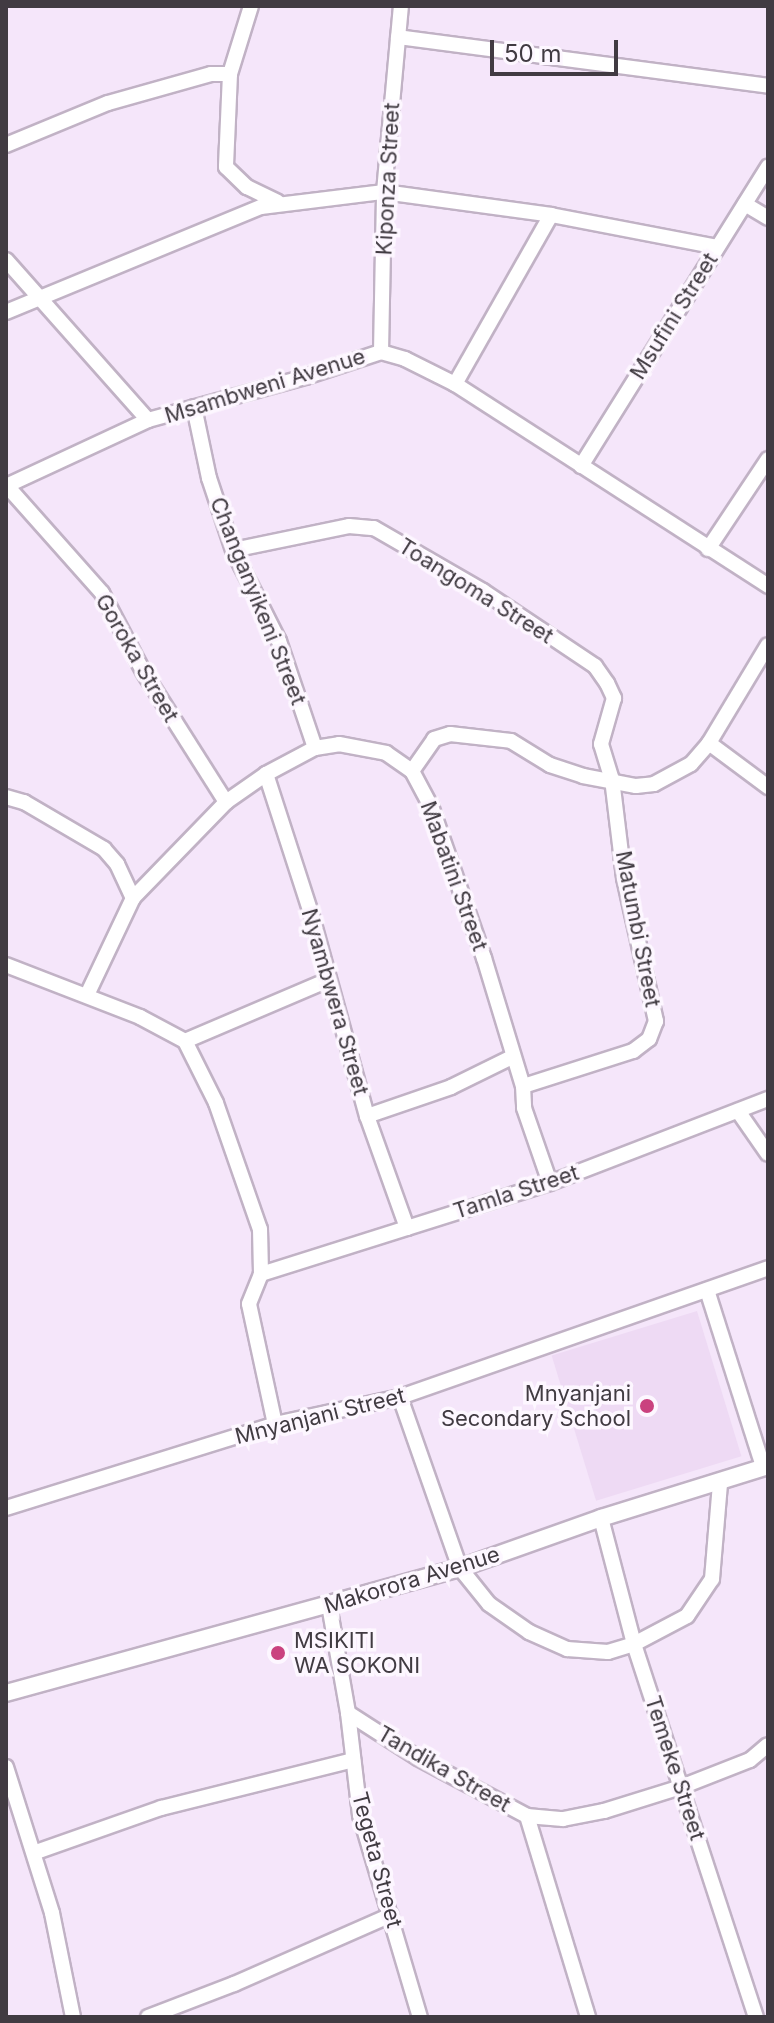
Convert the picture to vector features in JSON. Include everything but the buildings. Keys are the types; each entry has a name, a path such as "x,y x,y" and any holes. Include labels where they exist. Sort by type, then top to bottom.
{"street":[{"path":"251,6 230,74 226,167 247,187 278,202"},
{"name":"Kiponza Street","path":"381,352 384,192 401,6"},
{"path":"398,37 768,86"},
{"path":"6,144 108,103 211,74 230,74"},
{"name":"Msufini Street","path":"581,466 768,167"},
{"path":"6,312 37,296 278,202 384,192 551,215 717,247"},
{"path":"745,204 768,218"},
{"path":"455,384 551,215"},
{"name":"Msambweni Avenue","path":"6,260 148,420 305,377 381,352 405,359 455,384 768,586"},
{"name":"Changanyikeni Street","path":"194,407 209,478 233,550 279,641 315,748"},
{"path":"6,486 148,420"},
{"path":"708,549 768,459"},
{"name":"Goroka Street","path":"6,486 102,593 144,673 226,802"},
{"name":"Toangoma Street","path":"233,550 349,526 374,528 483,591 595,666 607,683 614,698 601,744 612,779"},
{"path":"87,995 133,898 226,802 266,774 315,748 339,744 386,753 412,771 434,739 450,734 511,741 550,765 583,776 612,779 636,786 654,784 691,764 709,743 768,645"},
{"path":"709,743 768,787"},
{"name":"Mabatini Street","path":"412,771 431,806 484,958 523,1086 524,1108 550,1183"},
{"name":"Nyambwera Street","path":"266,774 311,913 328,980 360,1080 367,1116 407,1228"},
{"name":"Matumbi Street","path":"523,1086 633,1051 649,1039 656,1021 624,878 612,779"},
{"path":"6,797 24,802 104,849 117,864 133,898"},
{"path":"6,965 140,1017 185,1041 216,1103 260,1229 261,1274 249,1304 275,1424"},
{"path":"185,1041 328,980"},
{"path":"367,1116 451,1087 512,1057"},
{"name":"Tamla Street","path":"261,1274 550,1183 768,1099"},
{"path":"738,1111 768,1154"},
{"name":"Mnyanjani Street","path":"6,1508 275,1424 400,1397 768,1268"},
{"path":"707,1290 766,1467"},
{"path":"400,1397 460,1568 489,1604 542,1638 567,1649 608,1652 634,1644 687,1616 712,1579 720,1483"},
{"name":"Makorora Avenue","path":"6,1693 460,1568 601,1518 766,1467"},
{"name":"Temeke Street","path":"601,1518 634,1644 756,2017"},
{"name":"Tegeta Street","path":"329,1605 348,1713 360,1815 420,2017"},
{"name":"Tandika Street","path":"348,1713 418,1758 527,1816 563,1819 681,1787 750,1760 768,1745"},
{"path":"36,1852 161,1808 353,1760"},
{"path":"6,1767 36,1852 67,1976 73,2017"},
{"path":"527,1816 588,2017"},
{"path":"148,2017 234,1984 391,1915"}],"shaded area":[{"name":"Mnyanjani Secondary School","path":"697,1311 741,1456 596,1501 552,1355"}],"place":[{"name":"Mnyanjani Secondary School","path":"647,1406"},
{"name":"MSIKITI WA SOKONI","path":"278,1653"}]}
